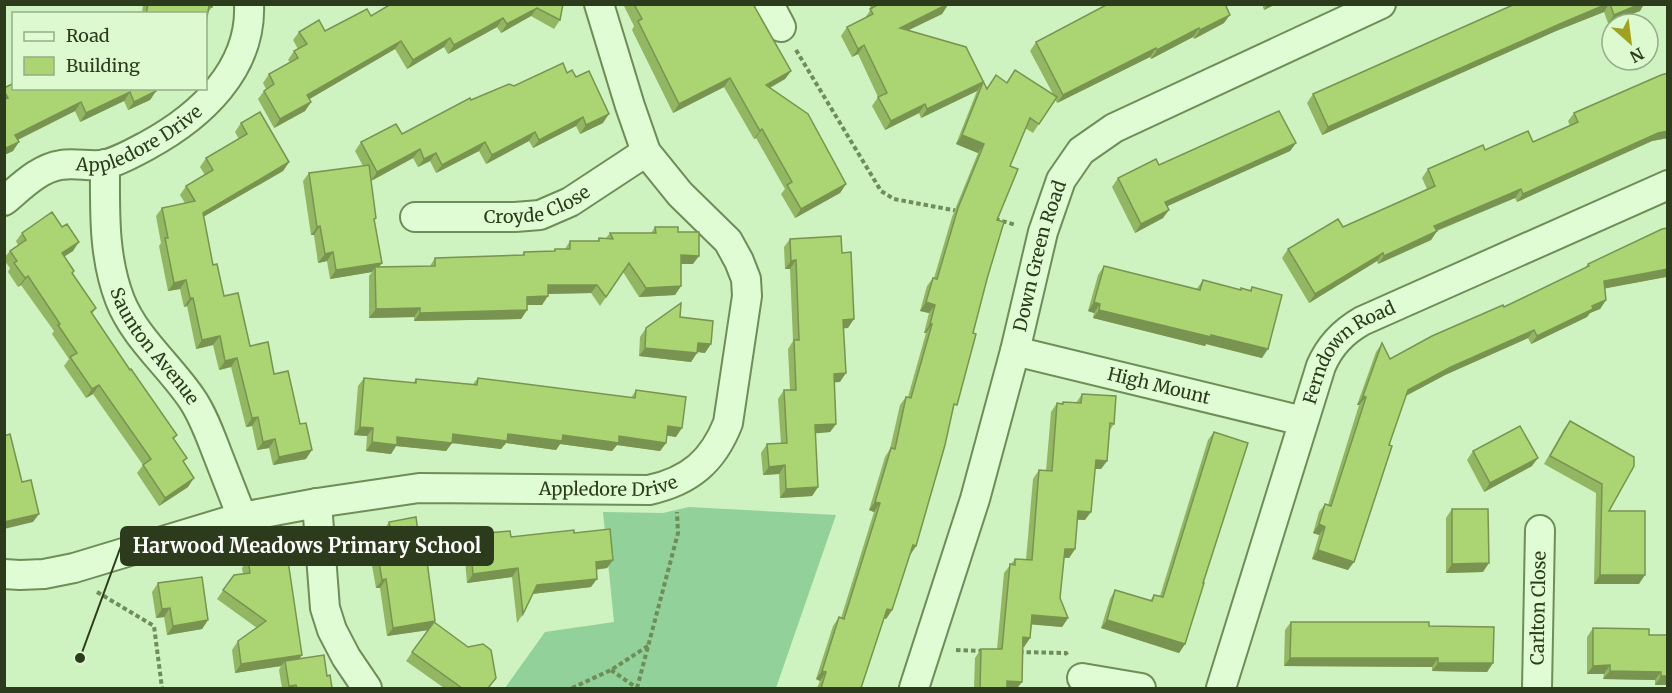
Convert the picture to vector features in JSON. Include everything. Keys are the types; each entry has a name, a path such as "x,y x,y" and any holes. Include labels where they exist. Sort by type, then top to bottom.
{"street":[{"name":"Appledore Drive","path":"4,201 28,180 46,170 62,165 105,164 134,153 166,135 192,116 218,90 236,64 246,38 249,4"},
{"name":"Appledore Drive","path":"4,574 44,574 242,517 317,503 419,488 649,490 662,487 697,470 720,443 728,423 747,296 746,279 728,241 680,194 646,152 599,4"},
{"name":"Down Green Road","path":"914,688 975,499 1015,351 1042,232 1061,180 1081,151 1114,128 1371,6"},
{"name":"Croyde Close","path":"414,216 515,217 540,215 570,202 646,152"},
{"name":"Saunton Avenue","path":"105,164 106,240 110,268 120,300 143,339 195,405 211,437 242,517"},
{"name":"Ferndown Road","path":"1221,688 1303,421 1327,353 1348,330 1362,321 1668,184"},
{"name":"High Mount","path":"1015,351 1303,421"},
{"path":"317,503 325,608 341,648 367,688"},
{"name":"Carlton Close","path":"1537,688 1541,529"},
{"path":"1082,678 1141,688"}],"path":[{"path":"775,16 881,191 894,199 968,213"},
{"path":"990,218 1042,232"},
{"path":"611,670 637,688 678,533 676,481"},
{"path":"74,567 90,588 154,626 162,688"},
{"path":"572,688 611,670 649,646"},
{"path":"927,649 985,651"},
{"path":"1008,651 1066,653 1082,678"}],"green space":[{"path":"689,507 836,515 776,688 505,688 545,632 614,622 603,512 663,513"}],"building":[{"path":"148,4 212,4 212,7 209,6 207,17 207,12 146,12"},
{"path":"391,4 563,4 560,20 537,8 507,24 503,18 454,45 450,38 413,60 401,41 307,95 311,102 280,119 264,91 274,84 269,74 298,58 294,51 307,44 299,32 319,20 325,31 367,9 371,16"},
{"path":"634,4 753,4 791,71 766,85 808,114 846,184 801,209 787,185 792,182 730,78 679,104 638,21 642,19"},
{"path":"879,4 948,4 900,28 966,47 987,89 996,75 1007,83 1015,70 1057,97 1039,124 1030,118 1010,166 1018,169 997,220 1004,222 973,333 976,334 957,405 954,404 945,445 916,546 913,545 892,610 887,609 861,688 821,688 826,672 822,671 839,617 844,619 880,503 875,502 891,448 895,449 906,397 911,398 932,324 930,324 935,305 926,302 933,278 937,279 958,208 984,144 962,135 983,82 927,109 925,104 891,121 878,97 887,93 864,45 858,49 847,27 873,14 870,9"},
{"path":"1108,4 1225,4 1230,15 1157,50 1156,48 1063,95 1036,42"},
{"path":"1515,4 1607,4 1328,127 1313,94"},
{"path":"1610,4 1640,4 1621,12 1613,12"},
{"path":"563,63 567,73 572,70 576,77 589,71 609,114 586,125 583,117 539,140 535,132 492,155 485,142 442,165 436,153 424,159 420,149 377,172 361,142 396,124 402,134 470,98 471,100 509,84 514,86"},
{"path":"1668,73 1668,131 1658,133 1523,194 1521,189 1434,226 1437,231 1384,256 1383,253 1315,294 1288,249 1338,219 1343,227 1435,186 1428,169 1483,145 1485,150 1528,131 1533,142 1578,122 1574,113"},
{"path":"12,84 12,90 156,91 134,102 130,92 86,113 81,102 15,135 19,142 4,149 4,99 8,98 4,88"},
{"path":"1279,111 1296,143 1165,202 1169,210 1141,224 1118,178 1156,159 1159,165"},
{"path":"260,112 289,162 203,213 213,265 217,264 224,296 238,293 250,346 268,342 274,374 288,371 300,424 306,423 312,450 279,457 275,439 263,442 258,417 252,418 237,358 225,361 220,336 202,340 193,298 190,298 186,280 174,283 162,208 195,201 186,186 213,170 206,158 247,134 241,123"},
{"path":"369,165 376,218 374,219 382,263 336,270 333,252 325,254 320,226 317,227 309,173"},
{"path":"52,212 62,227 67,224 79,242 62,253 74,271 72,273 96,308 91,312 177,435 173,438 187,458 183,461 194,478 165,498 143,465 151,459 99,385 92,389 70,357 77,353 58,325 60,324 28,276 25,278 14,263 17,261 10,251 26,240 22,233"},
{"path":"655,227 678,227 678,232 699,232 699,256 681,255 681,286 646,288 629,263 606,297 597,285 548,285 548,296 527,297 527,310 420,313 420,308 376,309 375,267 435,266 435,258 524,255 524,252 570,249 570,241 613,239 610,233 656,233"},
{"path":"1668,228 1668,269 1604,281 1606,300 1592,306 1593,309 1537,336 1534,330 1451,367 1408,390 1354,562 1318,550 1325,527 1319,524 1325,504 1331,506 1366,397 1363,396 1382,343 1390,359 1432,336 1503,305 1504,307 1589,266 1588,264"},
{"path":"841,236 842,253 851,252 854,319 843,320 846,373 834,374 836,424 815,425 818,487 786,489 785,465 769,467 767,444 787,443 784,390 796,390 794,340 799,340 796,260 791,261 790,239"},
{"path":"1104,266 1200,290 1203,280 1241,290 1241,288 1251,291 1252,287 1282,295 1268,349 1099,310 1100,304 1094,302"},
{"path":"681,303 680,317 713,321 711,344 698,343 697,353 645,348 646,328"},
{"path":"364,378 416,383 416,379 477,385 478,378 635,398 636,390 686,397 682,428 668,426 666,443 619,436 619,443 563,435 562,441 508,434 507,441 453,434 452,443 397,437 397,445 372,442 373,428 360,427"},
{"path":"1082,394 1116,396 1114,424 1110,423 1107,461 1096,460 1091,512 1078,511 1075,549 1065,549 1060,598 1068,618 1032,615 1030,638 1023,637 1022,682 1007,681 1007,688 980,688 981,649 1002,649 1010,564 1015,565 1015,559 1032,560 1039,470 1052,471 1057,403 1081,403"},
{"path":"1570,421 1634,457 1634,466 1609,511 1645,511 1645,575 1600,575 1602,484 1550,456"},
{"path":"1520,426 1538,458 1490,483 1473,451"},
{"path":"1214,432 1248,443 1185,644 1107,620 1115,590 1152,601 1154,595 1163,597"},
{"path":"10,434 22,482 31,480 39,514 4,522 4,436"},
{"path":"1452,509 1488,509 1489,563 1452,564"},
{"path":"416,517 419,540 424,539 435,621 393,628 386,579 382,580 374,534 391,532 389,522"},
{"path":"610,529 613,560 596,562 597,579 537,585 523,614 518,568 473,574 470,540 488,538 487,533 510,531 511,537 574,530 574,533"},
{"path":"287,554 302,655 241,664 238,641 266,621 223,590 234,575 250,573 248,559"},
{"path":"202,577 208,620 173,626 170,608 162,609 158,583"},
{"path":"434,622 468,647 483,644 491,650 496,678 488,688 462,688 412,652"},
{"path":"1291,622 1429,622 1429,626 1494,627 1493,663 1438,663 1438,658 1290,658"},
{"path":"1593,628 1649,629 1649,635 1668,635 1668,676 1661,676 1661,672 1610,671 1610,665 1593,666"},
{"path":"324,655 327,676 330,675 332,688 289,686 285,661"}],"place":[{"name":"Harwood Meadows Primary School","path":"80,658"}]}
